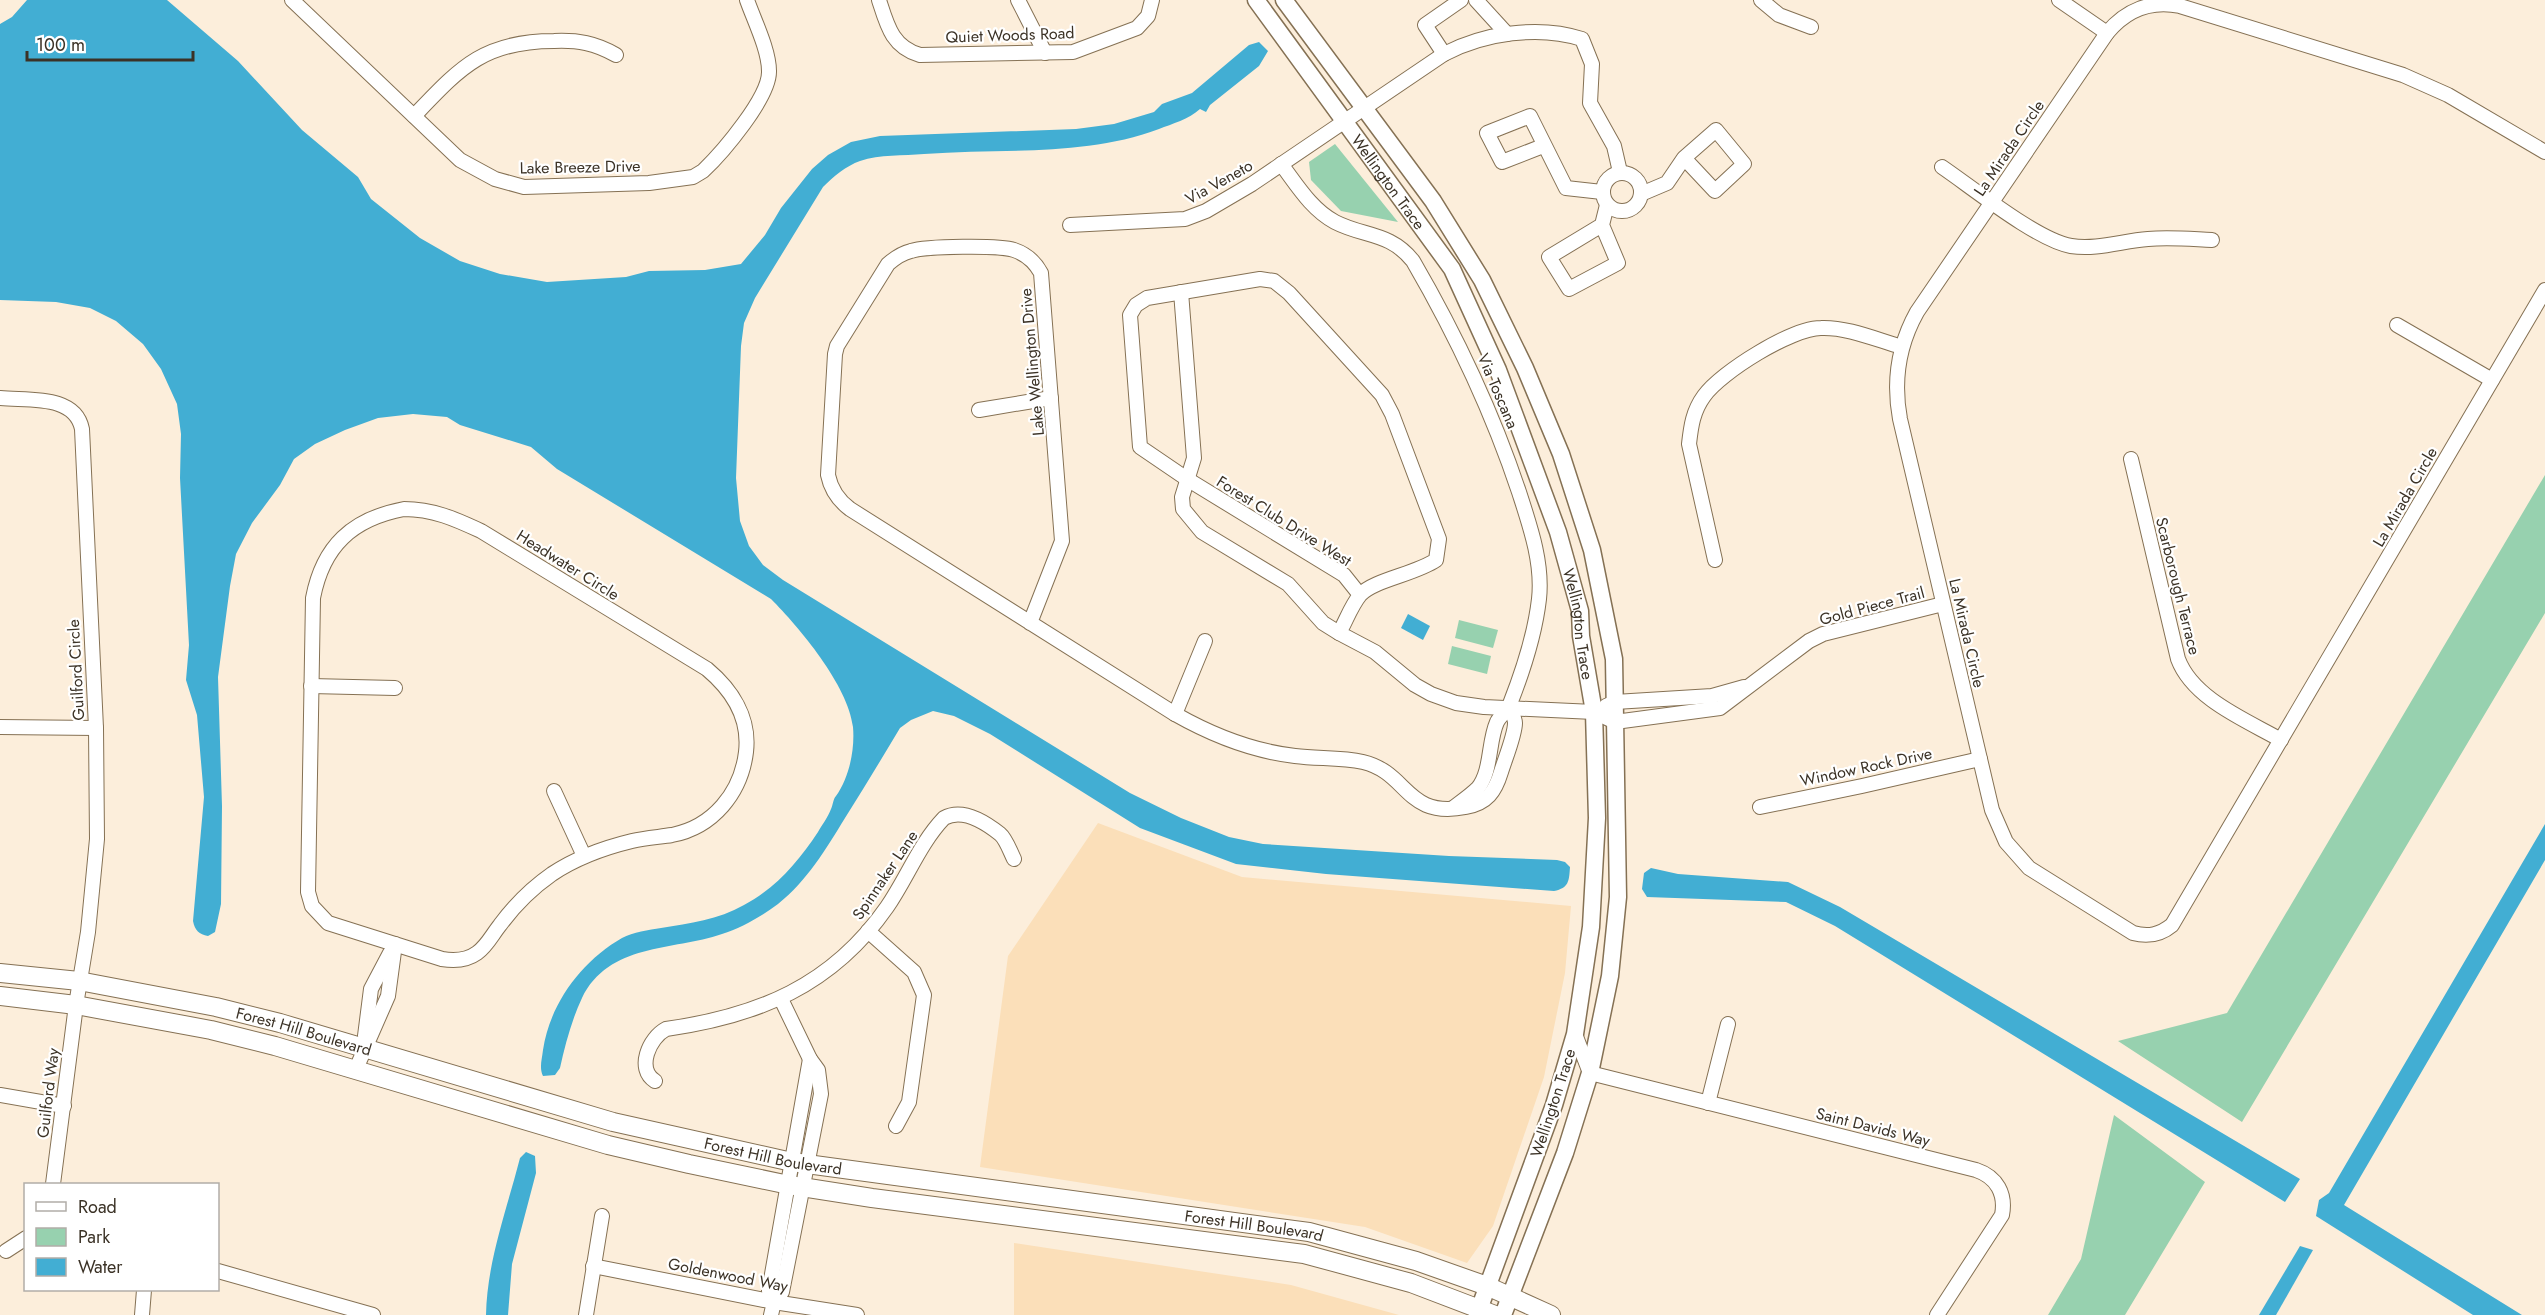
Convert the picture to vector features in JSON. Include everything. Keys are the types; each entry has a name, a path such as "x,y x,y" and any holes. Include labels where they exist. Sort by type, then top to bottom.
{"main road":[{"name":"Forest Hill Boulevard","path":"0,972 79,981 216,1007 364,1047 613,1122 800,1163 1309,1232 1416,1261 1487,1286 1551,1315"},
{"name":"Forest Hill Boulevard","path":"0,996 76,1005 211,1030 356,1069 608,1144 796,1186 872,1198 1304,1254 1411,1283 1484,1313"}],"street":[{"name":"Lake Breeze Drive","path":"292,0 468,166 495,179 524,187 649,183 693,177 715,159 759,102 767,87 768,62 747,0"},
{"name":"Quiet Woods Road","path":"879,0 890,32 899,45 920,55 1073,52 1129,32 1143,22 1151,8 1152,0"},
{"path":"1018,0 1045,52"},
{"name":"Wellington Trace","path":"1256,0 1452,269 1498,370 1560,538 1580,611 1581,636 1594,712 1596,818 1591,927 1575,1034 1554,1105 1487,1286 1484,1313"},
{"name":"Wellington Trace","path":"1284,0 1433,201 1482,280 1526,368 1562,454 1592,550 1614,659 1618,897 1610,976 1590,1073 1565,1153 1503,1315"},
{"path":"1444,54 1425,25 1461,0"},
{"path":"1476,0 1507,34"},
{"path":"1761,0 1779,15 1811,27"},
{"path":"2059,0 2107,33"},
{"name":"La Mirada Circle","path":"2545,152 2448,95 2418,81 2374,65 2180,6 2156,4 2140,8 2125,15 2107,33 1917,312 1902,347 1896,382 1897,401 1980,759 1998,827 2016,856 2043,879 2133,933 2150,936 2165,930 2177,918 2545,290"},
{"name":"Via Veneto","path":"1070,225 1185,219 1226,200 1444,54 1471,42 1507,34 1563,33 1582,39 1592,64 1590,103 1614,146 1620,172"},
{"path":"414,116 456,73 474,60 499,48 534,41 579,40 599,45 616,55"},
{"path":"1641,194 1667,183 1684,158 1716,130 1744,164 1715,191 1684,158"},
{"path":"1543,146 1566,188 1605,198 1618,211 1636,206 1641,189 1636,178 1620,172 1609,177 1603,186 1605,198 1602,225 1618,263 1569,289 1549,257 1602,225"},
{"name":"Via Toscana","path":"1281,164 1320,212 1349,228 1389,240 1408,255 1438,304 1487,404 1527,514 1540,580 1532,636 1509,706"},
{"path":"1942,167 2045,237 2072,246 2091,247 2172,237 2212,240"},
{"name":"Lake Wellington Drive","path":"1030,623 1062,541 1041,273 1035,263 1026,256 1002,247 914,250 898,255 888,264 837,346 835,354 827,466 830,483 837,498 850,509 1030,623 1175,714 1222,738 1263,750 1294,756 1366,763 1387,774 1419,803 1435,809 1451,810 1478,805 1491,796 1500,775 1515,723 1509,706"},
{"name":"Forest Club Drive West","path":"1260,279 1274,281 1289,293 1382,395 1392,414 1439,539 1436,560 1426,567 1370,587 1360,595 1344,575 1187,479 1140,447 1130,315 1137,304 1146,298 1181,292 1260,279"},
{"path":"1181,292 1194,459 1182,498 1183,509 1192,522 1203,532 1288,584 1323,623 1375,652 1415,685 1431,694 1465,705 1594,712 1615,722"},
{"path":"2397,325 2492,380"},
{"path":"1715,560 1689,444 1696,409 1711,387 1785,337 1810,329 1837,328 1902,347"},
{"path":"979,411 1051,398"},
{"name":"Guilford Circle","path":"0,399 62,404 70,407 80,421 96,728 97,839 90,909 76,1005"},
{"name":"Scarborough Terrace","path":"2131,459 2181,667 2201,693 2281,740"},
{"name":"Headwater Circle","path":"404,509 420,509 444,514 481,531 707,669 729,691 737,704 746,733 745,762 741,777 730,798 708,819 688,831 635,840 584,856 536,886 517,904 484,947 472,956 450,960 328,922 316,913 309,899 314,598 321,568 339,541 357,525 388,512 404,509"},
{"path":"1340,633 1360,595"},
{"name":"Gold Piece Trail","path":"1615,722 1720,708 1809,641 1823,634 1943,604"},
{"path":"1175,714 1205,641"},
{"name":"Gold Piece Trail","path":"1594,712 1615,702 1712,696 1752,685"},
{"path":"311,686 395,688"},
{"path":"0,727 96,728"},
{"name":"Window Rock Drive","path":"1760,807 1980,759"},
{"path":"554,791 584,856"},
{"name":"Spinnaker Lane","path":"655,1081 648,1077 645,1070 650,1046 659,1033 666,1029 737,1016 781,999 825,972 868,931 887,907 938,824 951,814 966,815 1001,835 1014,859"},
{"path":"868,931 914,972 924,995 909,1102 896,1126"},
{"path":"356,1069 364,1047 371,989 394,944"},
{"path":"773,1308 782,1292 800,1163 821,1094 818,1070 810,1059 781,999"},
{"name":"Guilford Way","path":"53,1183 76,1005"},
{"path":"1708,1103 1728,1024"},
{"path":"1575,1034 1590,1073"},
{"name":"Saint Davids Way","path":"1590,1073 1976,1170 1990,1177 1996,1183 2003,1198 2002,1215 1937,1315"},
{"path":"0,1095 64,1106"},
{"path":"586,1315 602,1216"},
{"path":"6,1251 24,1239"},
{"name":"Goldenwood Way","path":"593,1266 773,1308 857,1315"},
{"path":"219,1271 373,1315"},
{"path":"142,1315 144,1291"}],"shaded area":[{"path":"1098,823 1242,877 1571,906 1565,973 1544,1077 1493,1226 1467,1263 1365,1227 980,1167 1008,956"},
{"path":"1014,1243 1291,1285 1399,1315 1014,1315"}],"green space":[{"path":"1335,144 1398,222 1341,211 1311,180 1309,162"},
{"path":"2545,475 2545,613 2242,1122 2118,1041 2227,1013"},
{"path":"1459,620 1498,630 1493,648 1455,638"},
{"path":"1452,646 1491,656 1487,674 1448,664"},
{"path":"2114,1115 2205,1182 2125,1315 2048,1315 2081,1259"}],"water":[{"path":"27,0 167,0 238,61 302,130 358,177 371,199 420,238 460,261 500,274 547,282 626,277 649,271 705,270 741,264 765,235 781,208 812,169 828,155 851,142 880,136 1076,129 1114,124 1154,112 1162,104 1192,93 1249,45 1259,42 1268,51 1259,66 1210,105 1206,112 1200,109 1186,118 1159,129 1131,138 1072,148 875,157 850,166 823,187 755,298 744,323 741,346 736,478 740,521 749,546 763,565 783,580 1130,793 1181,818 1229,837 1263,844 1449,856 1557,860 1565,862 1570,867 1567,883 1563,888 1554,891 1326,874 1236,864 1140,828 990,734 954,716 933,711 911,720 900,728 823,853 788,895 758,917 729,931 643,952 608,967 594,980 582,998 569,1032 560,1068 555,1075 543,1076 541,1067 543,1050 553,1016 570,985 581,971 607,947 631,934 704,920 734,910 766,891 794,864 825,821 841,789 852,754 853,727 842,693 832,675 808,641 771,599 557,469 531,447 460,425 447,417 413,414 378,418 345,430 315,444 294,459 280,485 252,523 236,554 218,677 222,806 221,904 215,932 208,936 200,933 196,930 193,921 204,797 197,715 186,680 189,645 180,478 181,434 177,404 161,369 143,344 116,321 90,308 56,302 0,300 0,24 12,17"},
{"path":"1408,614 1430,626 1423,640 1401,628"},
{"path":"2545,824 2545,860 2344,1205 2522,1315 2473,1315 2316,1216 2319,1200 2329,1193"},
{"path":"1651,868 1678,874 1788,882 1840,907 2300,1179 2285,1202 1835,926 1786,902 1647,897 1642,889 1644,873"},
{"path":"526,1152 535,1156 536,1173 512,1264 508,1315 486,1315 490,1275 498,1235 520,1158"},
{"path":"2300,1246 2313,1250 2276,1315 2259,1315"}]}
